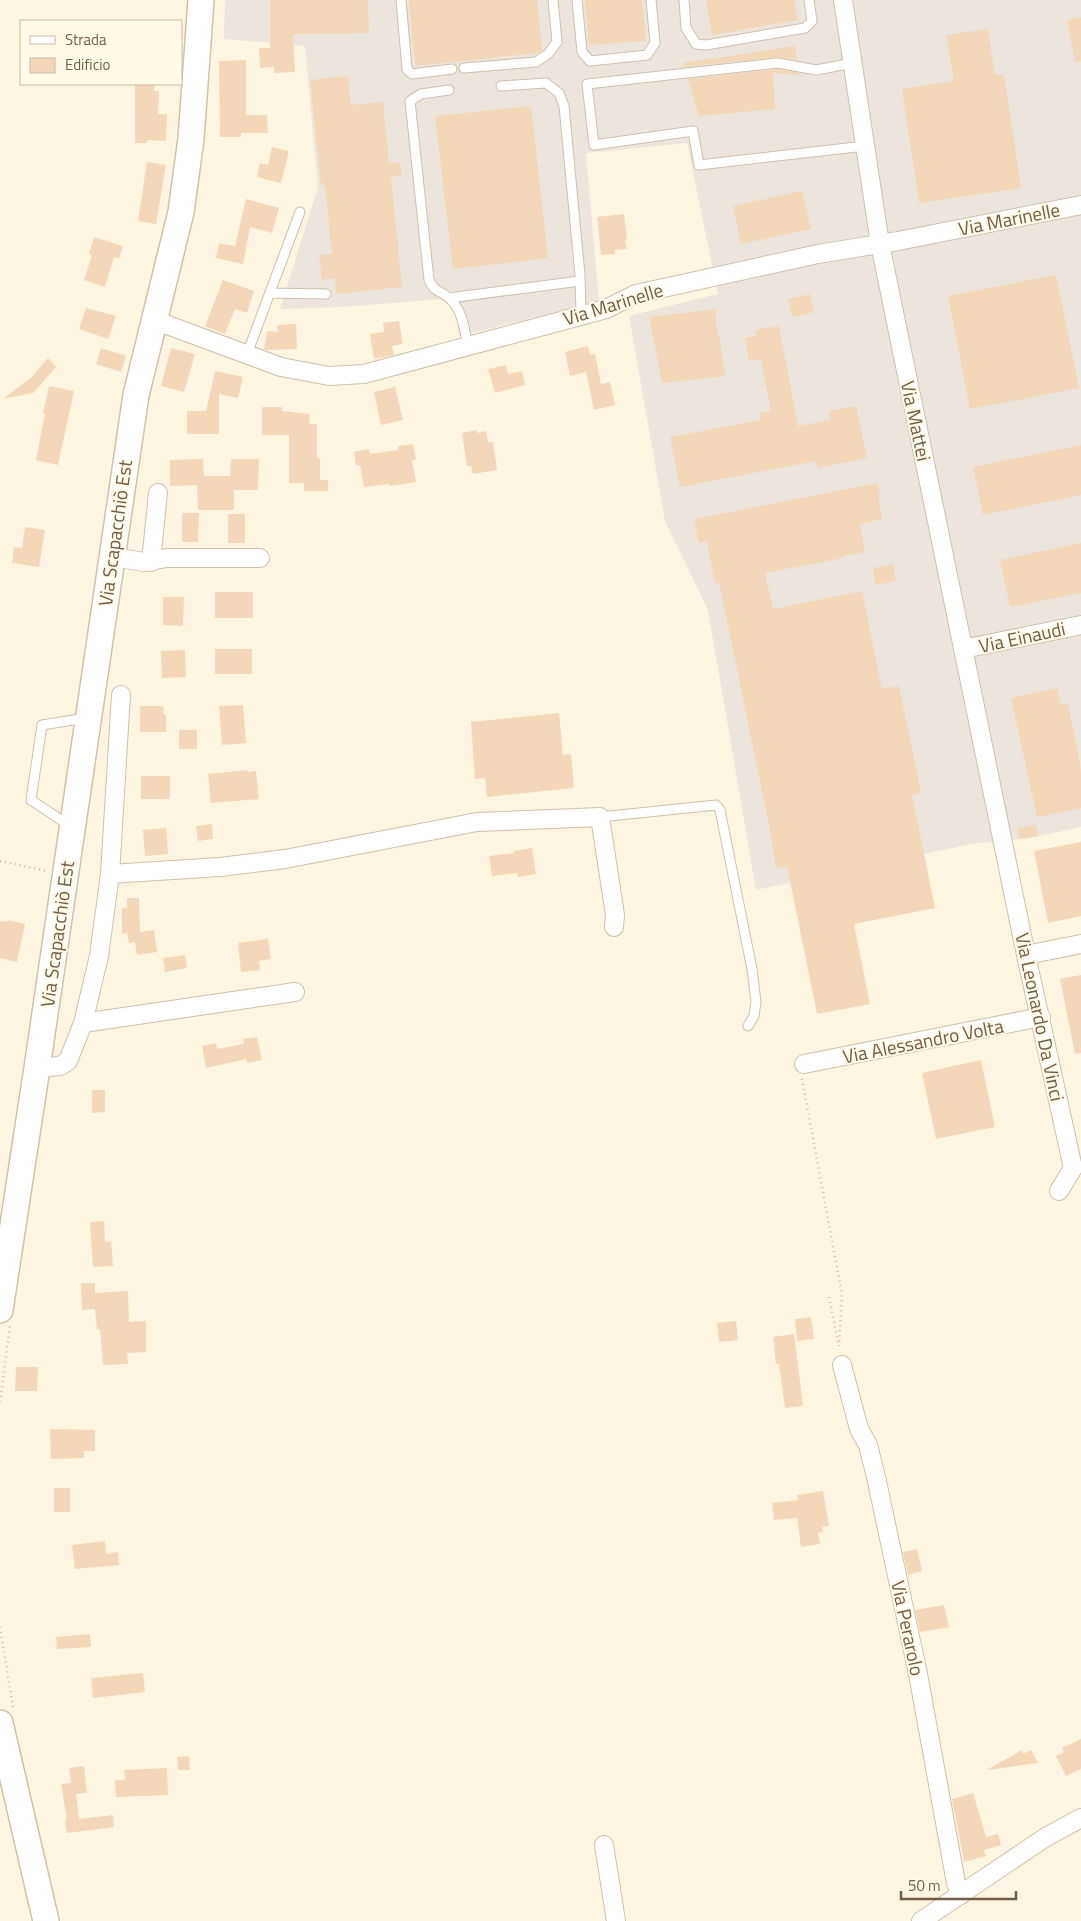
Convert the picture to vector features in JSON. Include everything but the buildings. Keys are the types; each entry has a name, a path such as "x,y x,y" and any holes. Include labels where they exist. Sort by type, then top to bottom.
{"main road":[{"name":"Via Scapacchiò Est","path":"0,1310 136,395 180,212 191,139 201,0"},
{"path":"0,1723 46,1921"}],"street":[{"name":"Via Mattei","path":"843,0 880,244 1002,839"},
{"name":"Via Marinelle","path":"154,320 281,367 329,376 364,374 606,309 636,294 818,254 880,244 1081,205"},
{"path":"152,562 158,494"},
{"path":"113,557 152,562 167,558 260,558"},
{"name":"Via Einaudi","path":"963,649 1081,625"},
{"name":"Via Scapacchiò Est","path":"37,1068 60,1066 68,1061 83,1023 99,956 110,874 121,695"},
{"path":"110,874 220,867 285,859 477,822 600,817 615,915 614,927"},
{"name":"Via Leonardo Da Vinci","path":"1002,839 1073,1168 1058,1191"},
{"path":"1026,955 1081,944"},
{"path":"83,1023 295,992"},
{"name":"Via Alessandro Volta","path":"804,1064 1041,1017"},
{"name":"Via Perarolo","path":"842,1365 859,1429 868,1445 876,1477 918,1674 956,1883 961,1895"},
{"path":"921,1921 1046,1837 1081,1818"},
{"path":"604,1845 616,1921"}],"lane":[{"path":"401,0 407,69 412,74 452,69"},
{"path":"464,68 536,62 548,54 557,42 553,0"},
{"path":"577,0 582,52 590,61 647,55 655,43 651,0"},
{"path":"684,0 686,28 696,44 805,28 812,21 809,0"},
{"path":"853,63 816,70 778,64 587,84 594,146 693,131 699,164 865,146"},
{"path":"502,86 546,84 559,92 564,106 580,281 581,315"},
{"path":"449,90 421,94 410,100 429,280 433,288 449,298 460,311 468,346"},
{"path":"247,354 300,212"},
{"path":"449,298 580,281"},
{"path":"270,293 326,294"},
{"path":"72,827 31,800 40,735 42,726 88,718"},
{"path":"600,817 716,805 720,810 752,969 756,1002 754,1016 748,1026"}],"path":[{"path":"0,861 66,874"},
{"path":"804,1064 801,1073 842,1294 839,1346 829,1297"}],"shaded area":[{"path":"225,0 1081,0 1081,827 1030,838 971,844 756,890 708,610 665,521 629,316 718,294 687,143 586,153 599,302 459,336 454,298 343,307 280,309 318,187 305,46 224,39"}]}
